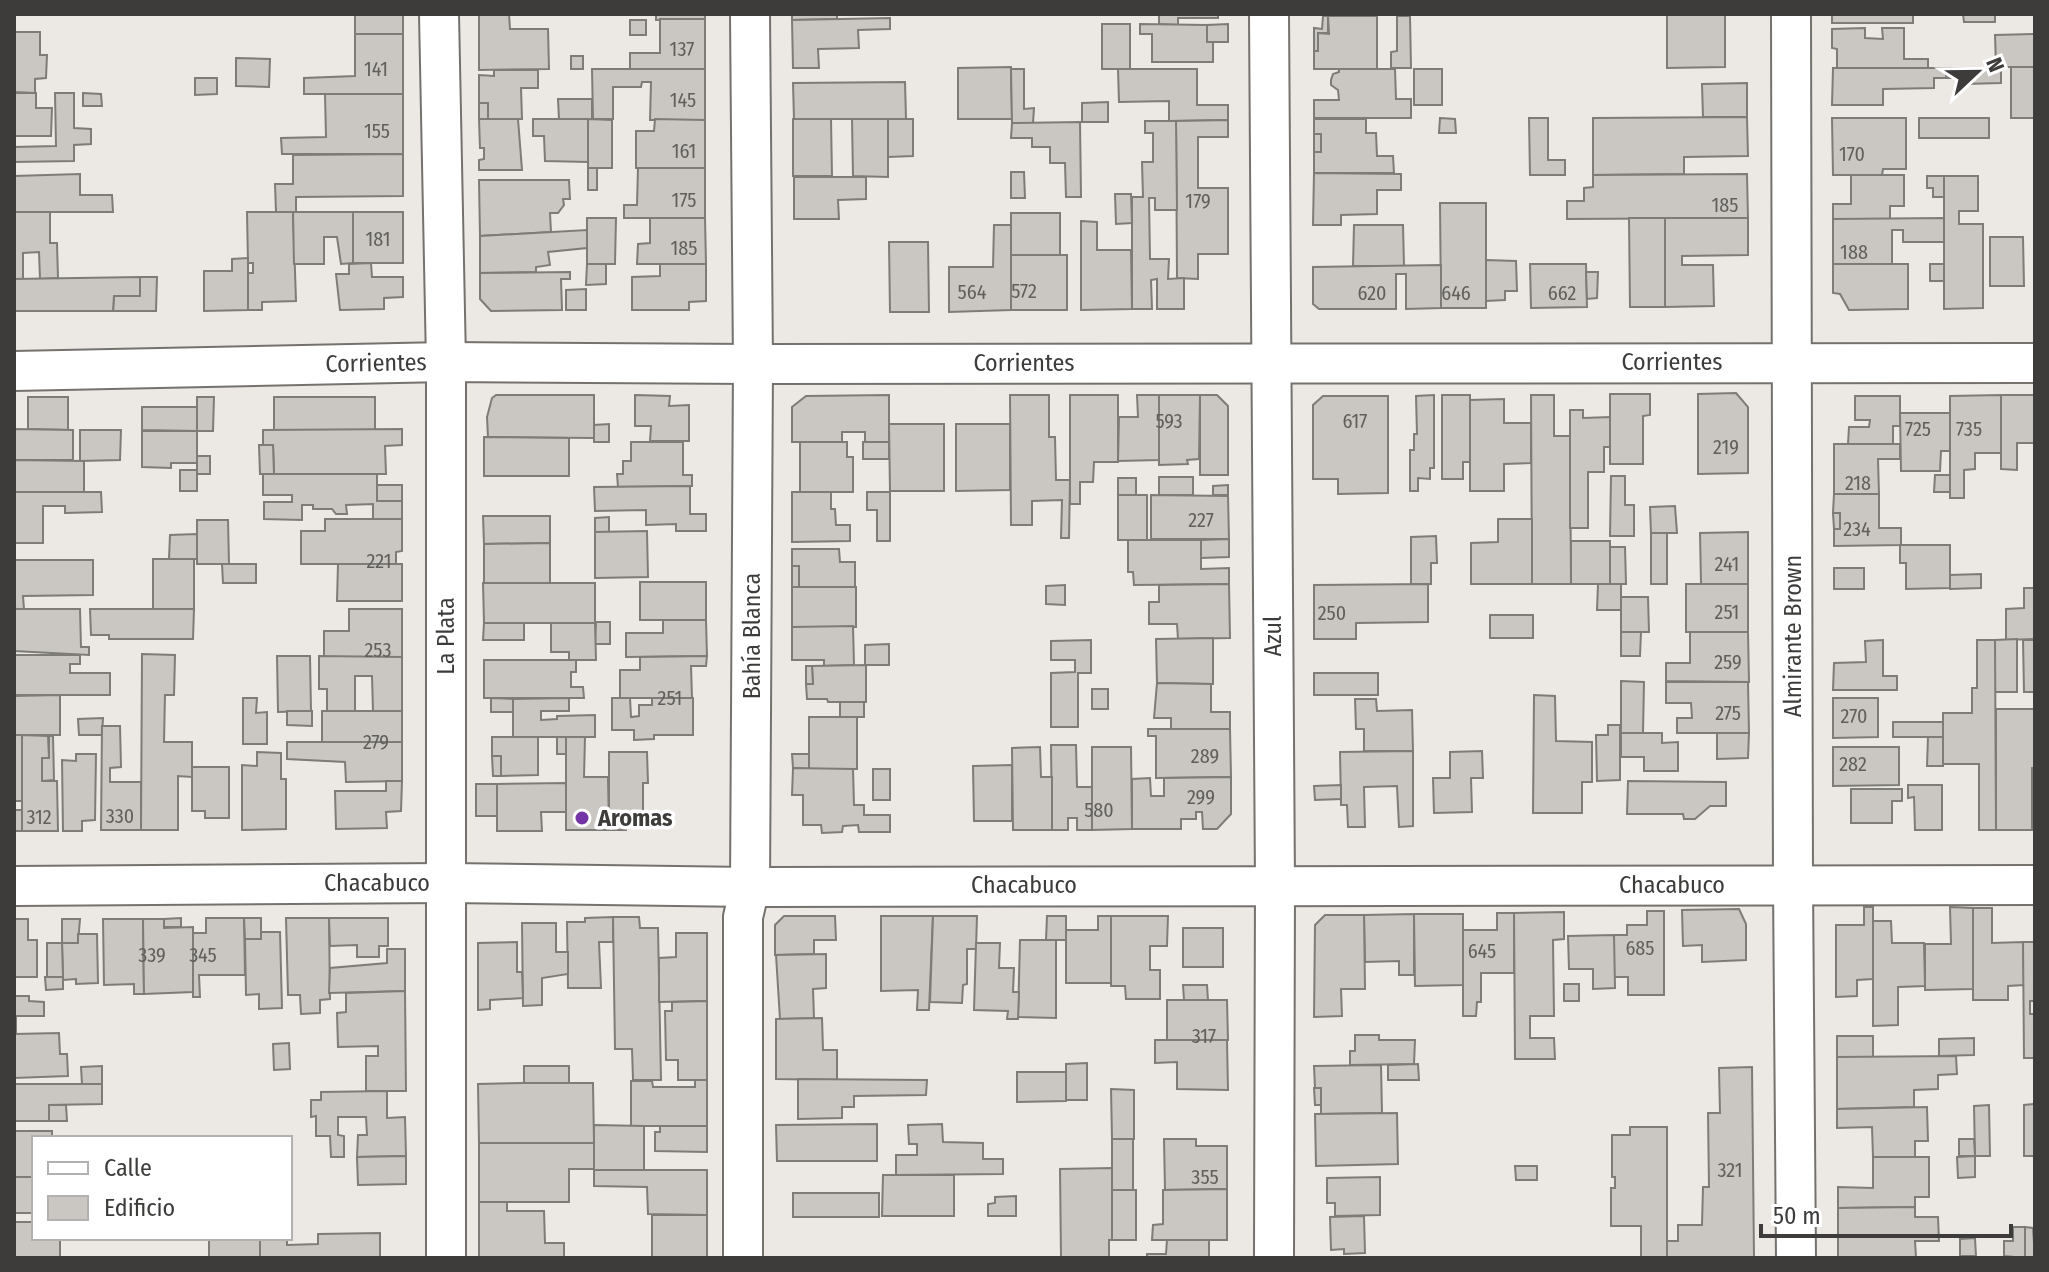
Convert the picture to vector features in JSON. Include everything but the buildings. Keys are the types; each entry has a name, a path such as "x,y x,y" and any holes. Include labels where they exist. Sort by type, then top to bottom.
{"street":[{"name":"La Plata","path":"439,14 446,362 446,1258"},
{"name":"Bahía Blanca","path":"743,1258 743,917 750,887 753,364 750,14"},
{"name":"Azul","path":"1269,14 1275,884 1274,1258"},
{"name":"Almirante Brown","path":"1791,14 1796,1258"},
{"name":"Corrientes","path":"14,371 446,362 2035,363"},
{"name":"Chacabuco","path":"14,886 447,883 750,887 2035,885"}],"place":[{"name":"Aromas","path":"582,818"}]}
